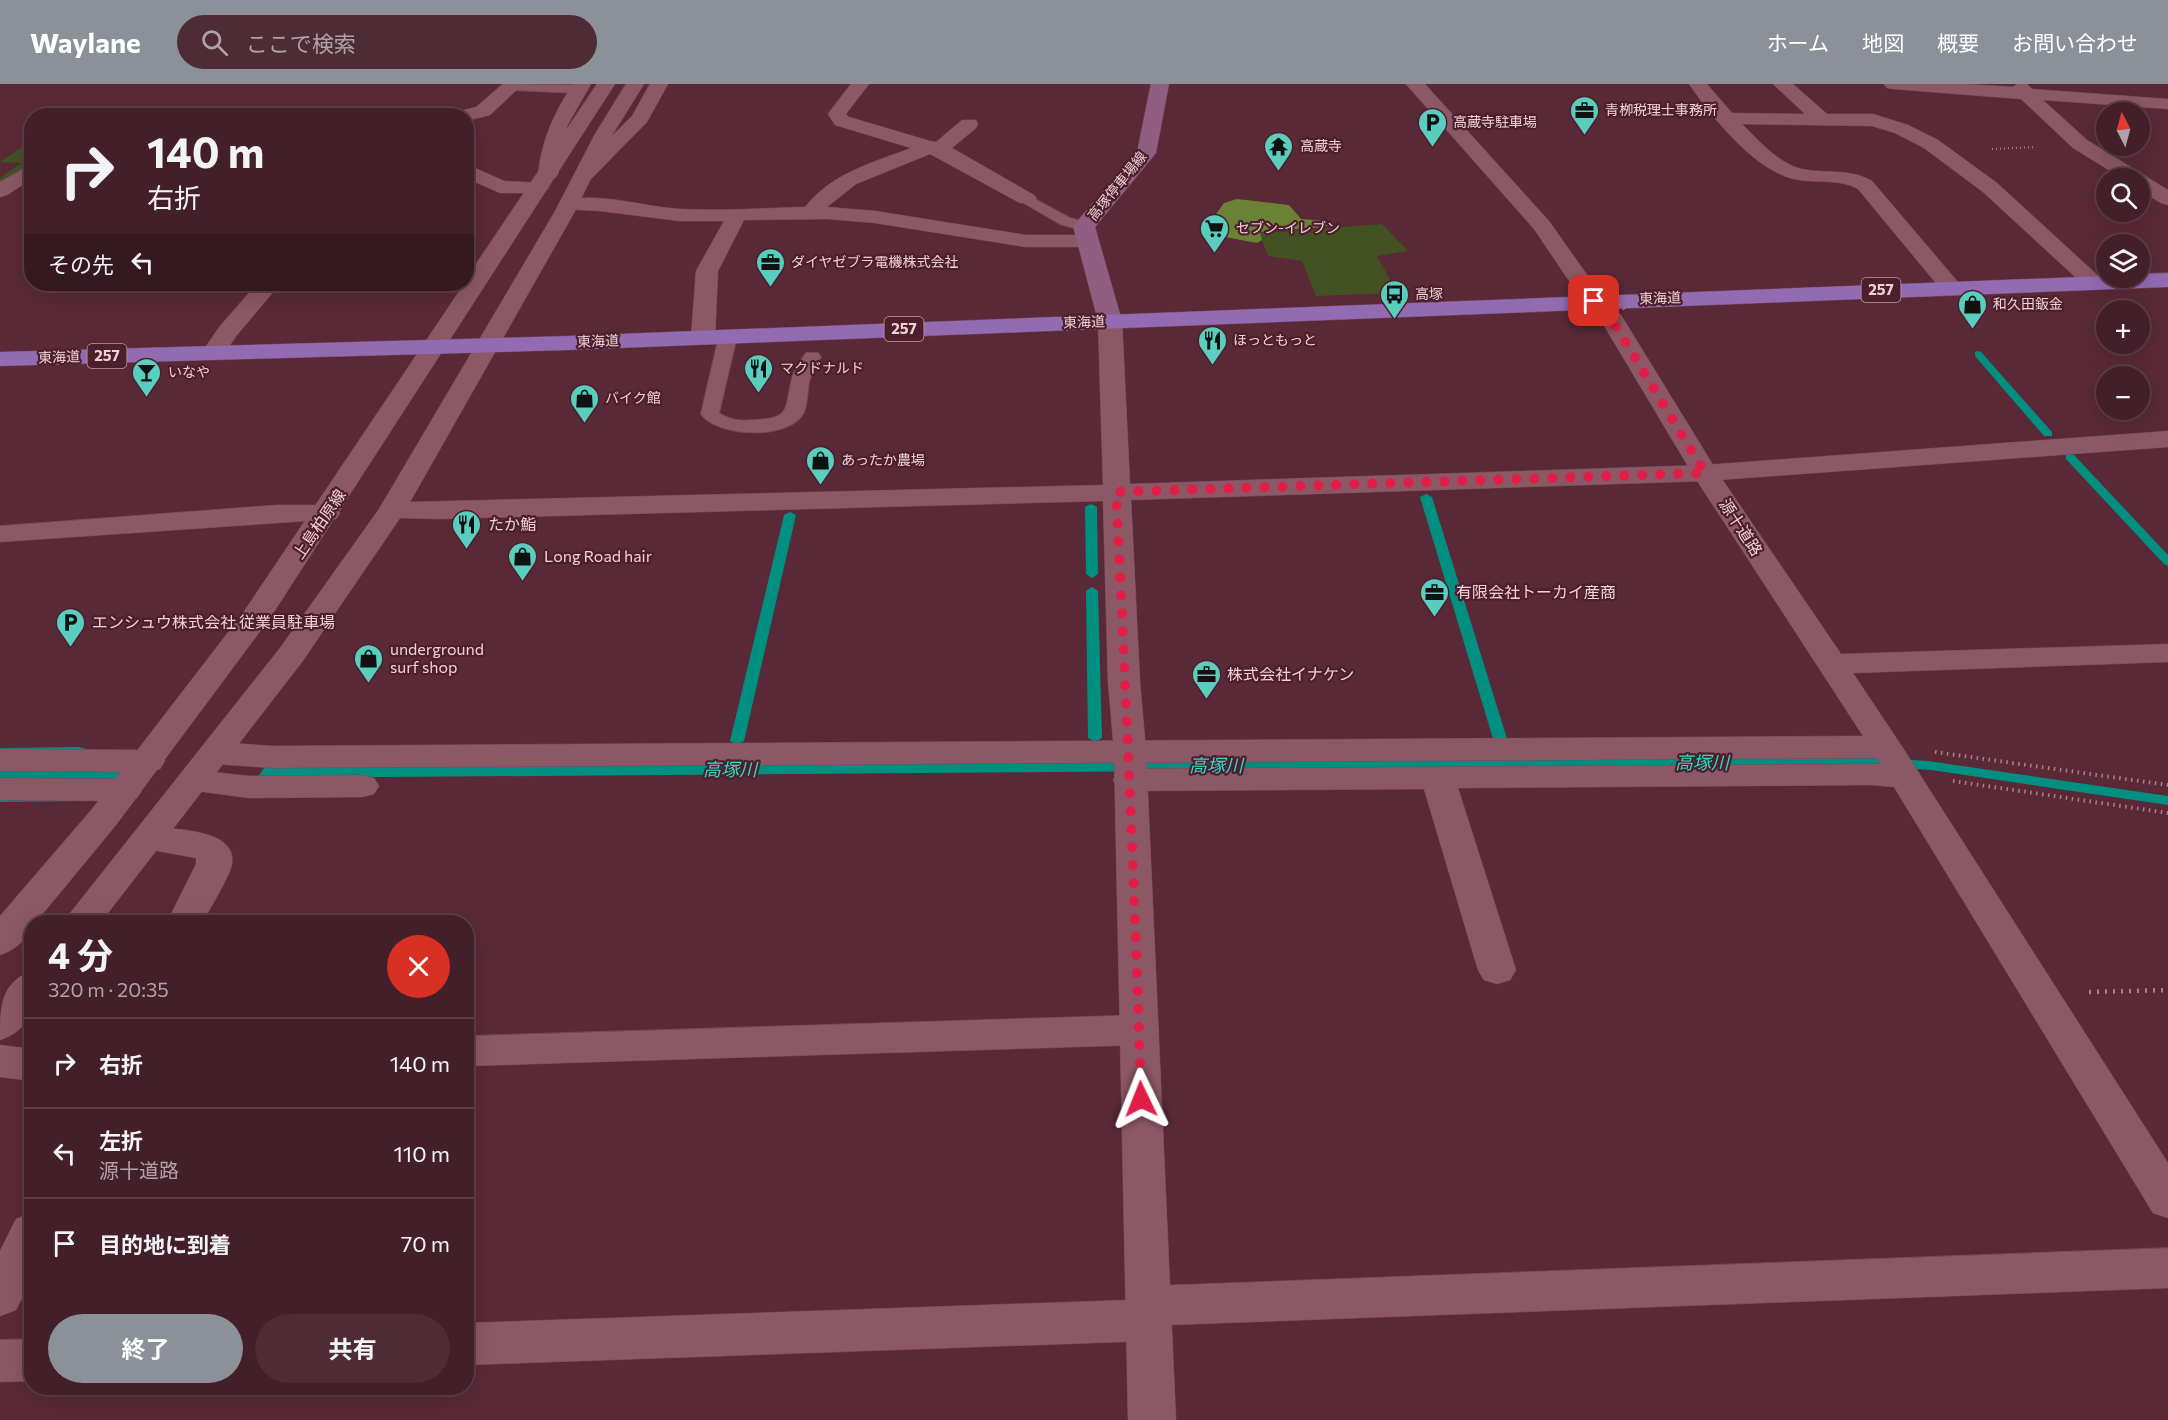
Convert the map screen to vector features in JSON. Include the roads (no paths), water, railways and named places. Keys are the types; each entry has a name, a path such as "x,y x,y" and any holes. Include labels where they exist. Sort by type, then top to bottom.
{"highway":[{"name":"東海道","path":"0,359 703,337 1110,321 1597,290 1952,288 2168,280"}],"main road":[{"name":"高塚停車場線","path":"1110,321 1085,234 1146,153 1160,84"}],"street":[{"name":"上島柏原線","path":"474,288 606,84"},
{"path":"87,915 291,655 392,510 568,205 604,134 635,84"},
{"path":"584,175 640,118 659,84"},
{"path":"860,84 839,110 837,117 849,123 933,148 1027,199"},
{"name":"源十道路","path":"1415,84 1542,225 1597,290 1609,315 1705,473 1895,762 2168,1200"},
{"path":"1698,84 1735,130 1789,171 1862,182 1952,288"},
{"path":"1782,84 1822,119"},
{"path":"1893,84 2023,90 2168,104"},
{"path":"474,113 483,111 513,85"},
{"path":"474,174 500,187 544,181 551,143 560,117 580,87"},
{"path":"2023,90 2080,144 2119,168"},
{"path":"1725,118 1867,119 1886,122 1913,133 1941,149 1999,197 2094,282"},
{"path":"812,212 816,205 852,178 943,146 969,123"},
{"path":"0,191 24,175"},
{"path":"2150,188 2168,200"},
{"path":"568,205 600,205 680,215 812,212 875,217 1026,242 1085,234"},
{"path":"703,337 707,271 734,221 734,214"},
{"path":"214,352 228,331 263,291"},
{"name":"上島柏原線","path":"0,941 148,761 255,618 472,291"},
{"path":"1110,321 1124,682 1130,766 1152,1420"},
{"path":"392,510 1116,492 1705,473 2168,439"},
{"path":"0,534 277,513 326,513"},
{"path":"1832,664 2168,653"},
{"path":"1130,766 1858,746 1895,762"},
{"path":"216,753 284,757 1130,766 1438,778 1871,774 1895,762"},
{"path":"0,760 148,761"},
{"path":"1438,778 1497,970"},
{"path":"194,781 249,787 362,786"},
{"path":"0,789 125,790"},
{"path":"148,839 203,845 213,853 214,864 188,915"},
{"path":"0,1025 24,995"},
{"path":"474,1051 1139,1030"},
{"path":"0,1062 24,1064"},
{"path":"0,1296 24,1248"},
{"path":"474,1344 2168,1268"},
{"path":"0,1361 24,1360"}],"lane":[{"path":"513,85 580,87"},
{"path":"1027,199 1085,234"},
{"path":"728,336 710,414 715,420 724,424 768,425 791,418 797,412 804,366 812,357"}],"water":[{"path":"1863,757 1928,761 2168,796 2168,805 1931,770 1868,766 257,778 264,768"}],"waterway":[{"path":"1978,354 2048,434"},
{"path":"2070,457 2168,562"},
{"path":"1426,497 1501,742"},
{"path":"1091,507 1092,574"},
{"path":"737,741 790,515"},
{"path":"1092,591 1095,738"},
{"name":"高塚川","path":"0,775 79,774"}],"place":[{"name":"青栁税理士事務所","path":"1584,136"},
{"name":"高蔵寺駐車場","path":"1432,148"},
{"name":"高蔵寺","path":"1279,172"},
{"name":"セブン-イレブン","path":"1215,254"},
{"name":"ダイヤゼブラ電機株式会社","path":"770,288"},
{"name":"高塚","path":"1394,320"},
{"name":"和久田鈑金","path":"1972,330"},
{"name":"ほっともっと","path":"1212,366"},
{"name":"マクドナルド","path":"759,394"},
{"name":"いなや","path":"147,398"},
{"name":"バイク館","path":"584,424"},
{"name":"あったか農場","path":"820,486"},
{"name":"たか鮨","path":"467,550"},
{"name":"Long Road hair","path":"523,582"},
{"name":"有限会社トーカイ産商","path":"1435,618"},
{"name":"エンシュウ株式会社 従業員駐車場","path":"71,648"},
{"name":"underground surf shop","path":"369,684"},
{"name":"株式会社イナケン","path":"1206,700"}]}
